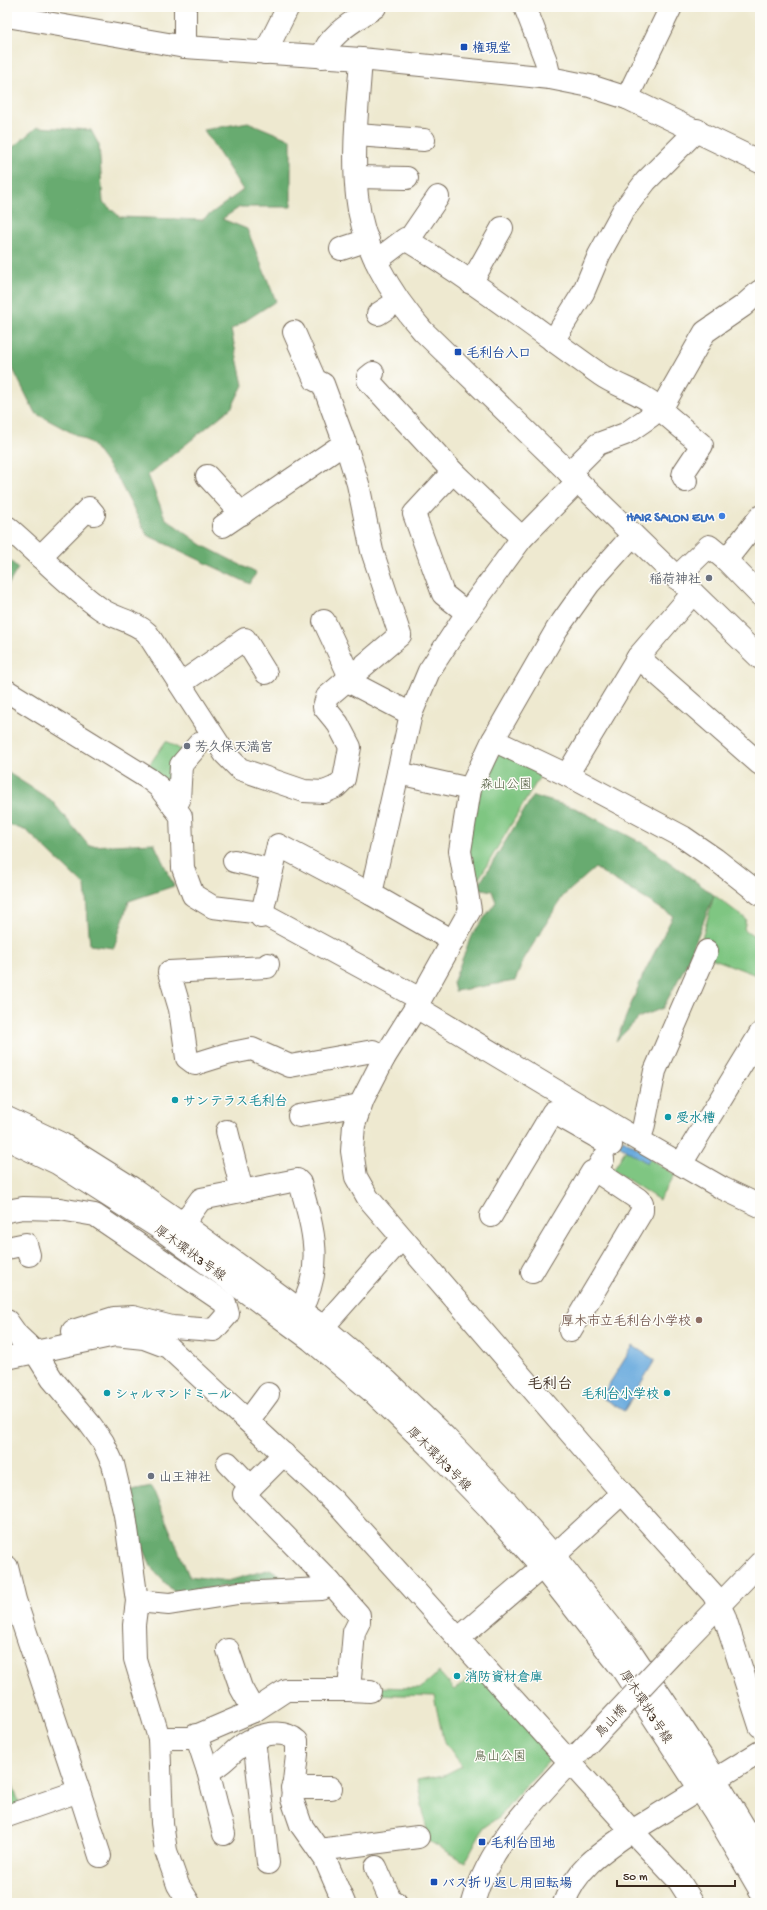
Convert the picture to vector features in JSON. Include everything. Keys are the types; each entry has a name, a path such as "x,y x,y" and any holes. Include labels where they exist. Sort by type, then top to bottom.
{"street":[{"path":"185,7 186,47"},
{"path":"264,53 288,7"},
{"path":"322,57 325,46 343,30 375,7"},
{"path":"525,7 546,61 550,78"},
{"path":"627,98 671,7"},
{"path":"7,16 186,47 361,59 550,78 590,86 627,98 697,130 760,162"},
{"path":"361,59 356,135 357,197 363,225 376,261 398,301 423,331 760,658"},
{"path":"553,341 583,293 599,255 623,211 646,181 697,130"},
{"path":"356,135 424,140"},
{"path":"356,177 406,178"},
{"path":"408,241 438,196"},
{"path":"471,283 502,228"},
{"path":"376,261 405,239 471,283 614,384 650,401 702,445 684,472 683,476 686,481"},
{"path":"341,249 368,240"},
{"path":"371,894 412,714 429,671 467,613 522,538 573,477 598,444 625,434 651,416 658,409 705,332 743,306 760,290"},
{"path":"378,314 398,301"},
{"path":"7,528 100,608 111,616 142,627 225,754 240,769 304,791 324,792 336,787 344,779 350,747 338,724 324,707 327,697 400,635 372,551 358,484 345,443 323,384 314,380 294,332"},
{"path":"373,373 368,377 368,380 453,472 522,538"},
{"path":"223,526 345,443"},
{"path":"453,472 414,514 443,594 467,613"},
{"path":"207,476 242,514"},
{"path":"40,557 89,508 94,514"},
{"path":"726,560 760,517"},
{"path":"633,535 589,584 558,629 493,740 470,790 460,851 470,910 418,1003 384,1058 360,1105 354,1125 352,1151 356,1177 368,1198 401,1239 622,1493 713,1594 724,1615 756,1700 760,1726"},
{"path":"676,578 709,546 726,560 760,595"},
{"path":"567,774 638,656 692,593"},
{"path":"324,621 348,679 412,714"},
{"path":"180,684 250,635 266,673"},
{"path":"638,656 752,765"},
{"path":"7,691 92,737 159,787 181,816 183,868 193,895 213,907 262,915 418,1003 624,1139"},
{"path":"493,740 567,774 684,837 760,894"},
{"path":"174,807 179,800 181,765 199,744"},
{"path":"398,773 470,790"},
{"path":"262,915 278,845 371,894 453,941"},
{"path":"234,861 272,870"},
{"path":"532,1264 592,1172 596,1170 624,1139 644,1129 655,1071 707,951"},
{"path":"268,964 267,967 169,972 180,1009 187,1058 195,1064 227,1054 252,1049 290,1066 373,1051 384,1058"},
{"path":"681,1164 760,1034"},
{"path":"299,1116 360,1105"},
{"path":"491,1216 553,1112 624,1139 681,1164 722,1188 758,1200"},
{"name":"厚木環状3号線","path":"7,1118 62,1144 132,1188 323,1327 387,1381 445,1437 501,1495 548,1561"},
{"path":"227,1131 242,1191"},
{"name":"厚木環状3号線","path":"7,1139 57,1163 159,1228 311,1340 375,1394 433,1450 489,1508 548,1561 632,1653 708,1785 760,1890"},
{"path":"571,1321 642,1211 642,1204 638,1199 596,1170"},
{"path":"183,1224 201,1199 297,1180 300,1183 312,1224 316,1245 311,1283 305,1302 300,1311"},
{"path":"7,1211 23,1208 60,1209 95,1215 226,1303 228,1314 214,1330 172,1327 134,1317 114,1318 77,1330 44,1350"},
{"path":"323,1327 401,1239"},
{"path":"7,1248 26,1244 29,1255"},
{"path":"7,1321 17,1335 44,1350 52,1379 103,1442 113,1464 125,1515 137,1601 134,1624 135,1659 158,1738 162,1823 166,1851 178,1886 189,1903"},
{"path":"7,1358 115,1335 144,1338 168,1347 334,1500 459,1638 575,1757 632,1831 679,1881 686,1900"},
{"path":"248,1421 268,1394"},
{"path":"158,1738 191,1738 254,1711 286,1690 359,1690 354,1632 359,1622 359,1615 330,1582 244,1494 284,1454"},
{"path":"228,1463 251,1487"},
{"path":"459,1638 548,1561 622,1493"},
{"name":"鳥山橋","path":"477,1891 492,1856 514,1824 718,1605 760,1563"},
{"path":"7,1567 15,1600 100,1856"},
{"path":"137,1601 169,1604 238,1593 322,1589 330,1582"},
{"path":"228,1650 241,1688 254,1711"},
{"path":"208,1771 218,1767 238,1748 254,1738 276,1733 291,1735 297,1741 298,1755 292,1788 292,1799 301,1825 325,1859 344,1903"},
{"path":"196,1735 208,1771 224,1834"},
{"path":"254,1738 268,1863"},
{"path":"564,1903 567,1894 582,1871 598,1854 632,1831 760,1752"},
{"name":"厚木環状3号線","path":"708,1785 760,1853"},
{"path":"292,1788 331,1788"},
{"path":"7,1816 79,1791"},
{"path":"319,1850 418,1837"},
{"path":"376,1867 391,1902 396,1903"}],"green space":[{"path":"248,122 291,140 291,207 240,207 222,219 247,229 276,301 231,330 243,385 232,407 148,475 165,518 202,545 256,573 250,584 147,535 118,479 91,443 35,413 7,357 7,152 37,127 91,130 99,145 103,202 120,217 202,220 243,190 204,130"},
{"path":"7,558 18,568 7,587"},
{"path":"166,741 183,751 174,788 145,771"},
{"name":"森山公園","path":"499,752 542,773 472,890 466,865 474,804"},
{"path":"7,772 51,800 89,846 154,843 174,886 129,901 114,948 90,945 85,886 27,831 7,824"},
{"path":"533,796 575,808 646,845 714,895 686,965 663,1008 640,1017 616,1041 643,975 673,916 595,868 563,896 524,959 515,981 455,991 453,983 471,936 496,902 492,891 477,888"},
{"path":"714,895 746,919 744,929 760,940 759,976 698,953"},
{"path":"626,1149 647,1163 650,1159 675,1175 659,1200 613,1170"},
{"path":"152,1487 189,1576 228,1581 270,1569 289,1580 174,1592 153,1570 141,1543 131,1491"},
{"name":"鳥山公園","path":"477,1671 552,1752 551,1759 514,1798 500,1816 483,1828 465,1862 429,1841 417,1780 444,1775 462,1766 443,1739 434,1696 370,1694 371,1687 421,1688 439,1672 455,1690"},
{"path":"7,1769 20,1805 7,1809"}],"water":[{"path":"623,1139 651,1156 647,1163 619,1145"},
{"path":"633,1346 655,1360 624,1411 601,1397"}],"place":[{"name":"権現堂","path":"464,47"},
{"name":"毛利台入口","path":"458,352"},
{"name":"HAIR SALON ELM","path":"722,516"},
{"name":"稲荷神社","path":"709,578"},
{"name":"芳久保天満宮","path":"187,746"},
{"name":"サンテラス毛利台","path":"175,1100"},
{"name":"受水槽","path":"668,1117"},
{"name":"厚木市立毛利台小学校","path":"699,1320"},
{"name":"シャルマンドミール","path":"107,1393"},
{"name":"毛利台小学校","path":"667,1393"},
{"name":"山王神社","path":"151,1476"},
{"name":"消防資材倉庫","path":"457,1676"},
{"name":"毛利台団地","path":"482,1842"},
{"name":"バス折り返し用回転場","path":"434,1882"}],"district":[{"name":"毛利台","path":"550,1383"}]}
